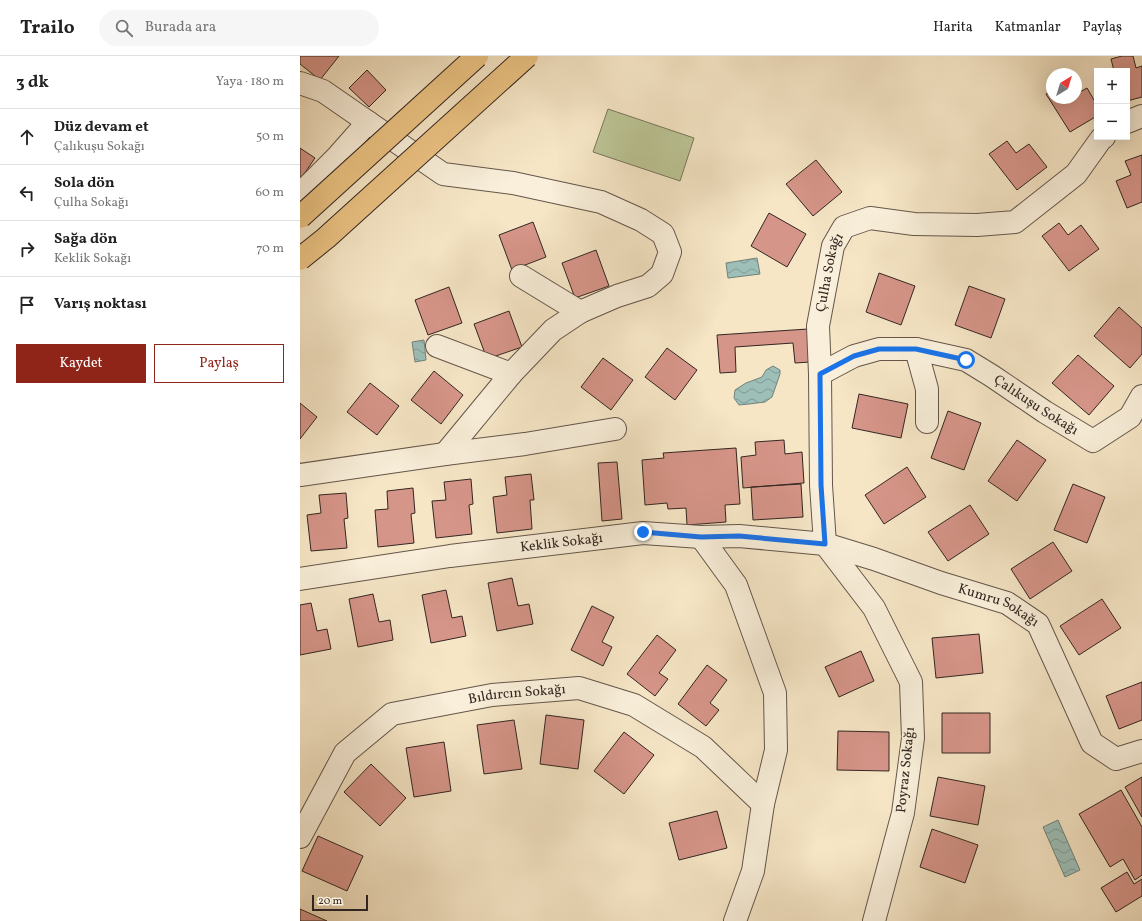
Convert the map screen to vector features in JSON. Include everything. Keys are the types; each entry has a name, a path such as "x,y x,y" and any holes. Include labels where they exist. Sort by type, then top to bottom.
{"highway":[{"path":"300,217 477,56"},
{"path":"300,259 326,238 528,56"}],"street":[{"path":"300,83 323,91 443,174 514,183 601,202 641,220 663,234 670,252 662,274 648,286 617,296 580,312 553,330 511,374 445,454"},
{"path":"1130,121 1142,116"},
{"path":"300,194 337,157 368,122"},
{"name":"Çulha Sokağı","path":"825,544 821,485 818,326 833,246 844,227 870,218 914,224 977,225 1016,222 1076,174 1100,140"},
{"path":"521,276 580,312"},
{"path":"437,346 511,374"},
{"name":"Çalıkuşu Sokağı","path":"820,374 854,356 879,349 916,349 966,360 1045,412 1093,441 1130,417 1142,396"},
{"path":"916,349 926,389 927,422"},
{"path":"300,475 525,444 615,429"},
{"name":"Keklik Sokağı","path":"300,579 450,556 643,532 701,537 739,536 825,544"},
{"path":"701,537 736,585 774,693 776,750 763,804 753,871 735,921"},
{"name":"Kumru Sokağı","path":"825,544 874,559 941,583 1007,603 1038,624 1092,743 1116,759 1142,751"},
{"name":"Poyraz Sokağı","path":"825,544 874,608 911,682 913,738 903,813 874,921"},
{"name":"Bıldırcın Sokağı","path":"300,837 345,752 392,714 492,695 579,688 634,705 703,747 763,804"}],"green space":[{"path":"608,109 694,138 680,181 593,152"}],"water":[{"path":"757,258 760,274 728,278 726,263"},
{"path":"424,340 426,360 415,362 412,342"},
{"path":"773,366 780,370 780,374 772,397 765,402 739,405 734,398 735,390 746,383 762,377 766,370"},
{"path":"1058,820 1080,870 1065,877 1043,827"}],"building":[{"path":"300,56 339,56 320,80 300,64"},
{"path":"1122,56 1133,56 1136,68 1142,66 1142,97 1130,100 1130,68 1113,68 1111,59"},
{"path":"367,70 386,90 369,107 349,88"},
{"path":"1087,88 1094,100 1094,118 1070,132 1052,104 1082,104 1082,91"},
{"path":"1007,141 1016,153 1029,144 1047,167 1017,190 989,154"},
{"path":"300,148 315,158 300,180"},
{"path":"1142,155 1142,202 1127,208 1116,181 1131,175 1125,161"},
{"path":"816,160 842,192 813,216 786,184"},
{"path":"769,213 806,234 787,267 751,246"},
{"path":"533,222 546,257 512,270 499,235"},
{"path":"1059,223 1068,235 1081,225 1099,249 1069,271 1042,236"},
{"path":"596,250 609,286 575,298 562,263"},
{"path":"879,273 915,286 901,325 866,312"},
{"path":"969,286 1005,299 991,338 955,325"},
{"path":"449,287 462,323 428,335 415,300"},
{"path":"1119,307 1142,328 1142,354 1130,368 1094,336"},
{"path":"509,311 522,347 487,359 474,324"},
{"path":"808,329 810,362 795,363 793,343 735,347 736,372 720,373 717,335"},
{"path":"667,348 697,370 675,400 645,377"},
{"path":"1078,355 1114,386 1089,415 1052,383"},
{"path":"603,358 633,380 611,410 581,387"},
{"path":"434,371 463,395 441,424 411,400"},
{"path":"370,383 399,406 377,435 347,412"},
{"path":"859,394 908,404 901,438 852,428"},
{"path":"300,403 317,417 300,439"},
{"path":"948,411 981,423 964,470 931,458"},
{"path":"784,440 785,454 802,452 804,483 743,488 741,457 756,455 755,442"},
{"path":"1017,440 1046,460 1017,501 988,481"},
{"path":"736,448 740,504 725,505 726,522 687,525 686,508 668,509 667,503 645,505 642,460 664,458 663,453"},
{"path":"617,462 622,519 602,521 598,463"},
{"path":"907,467 926,497 884,524 865,495"},
{"path":"531,474 534,500 530,500 532,529 497,533 493,497 507,495 505,477"},
{"path":"471,479 473,504 469,505 472,534 436,538 432,501 446,500 444,482"},
{"path":"801,484 803,517 753,520 751,487"},
{"path":"1073,484 1105,497 1087,543 1054,530"},
{"path":"413,488 415,513 411,514 414,543 378,547 375,510 388,509 387,491"},
{"path":"346,493 348,518 344,519 347,548 311,551 307,515 321,513 319,495"},
{"path":"970,505 989,534 948,561 928,532"},
{"path":"1053,542 1072,571 1030,599 1011,569"},
{"path":"512,578 518,606 529,604 533,624 497,631 488,583"},
{"path":"446,590 452,618 462,616 466,636 431,643 422,595"},
{"path":"373,594 379,622 390,620 393,640 358,647 349,599"},
{"path":"1102,599 1121,628 1079,655 1060,626"},
{"path":"311,603 317,631 327,629 331,649 300,655 300,605"},
{"path":"592,606 614,617 602,642 612,647 603,666 571,650"},
{"path":"979,634 983,673 936,678 932,638"},
{"path":"657,635 676,650 659,673 668,679 655,696 627,674"},
{"path":"861,651 874,681 839,697 825,667"},
{"path":"707,665 727,680 710,703 719,710 706,726 678,704"},
{"path":"1142,682 1142,720 1119,729 1106,696"},
{"path":"942,713 990,713 990,753 942,753"},
{"path":"546,715 584,720 578,769 540,764"},
{"path":"514,720 522,769 484,774 477,725"},
{"path":"838,731 889,732 889,771 837,770"},
{"path":"624,732 654,755 624,794 594,771"},
{"path":"444,742 451,791 414,797 406,748"},
{"path":"371,764 406,798 380,826 344,792"},
{"path":"938,777 985,786 978,825 930,816"},
{"path":"1142,777 1142,817 1125,787"},
{"path":"1121,790 1142,827 1142,875 1135,880 1123,859 1110,867 1079,814"},
{"path":"717,811 727,848 679,860 669,823"},
{"path":"932,829 978,845 965,883 920,867"},
{"path":"318,836 363,856 347,891 302,871"},
{"path":"1127,872 1134,884 1142,879 1142,896 1116,912 1101,888"},
{"path":"300,909 327,921 300,921"}],"route":[{"path":"643,532 701,537 739,536 825,544 821,485 820,374 854,356 879,349 916,349 966,360"}]}
